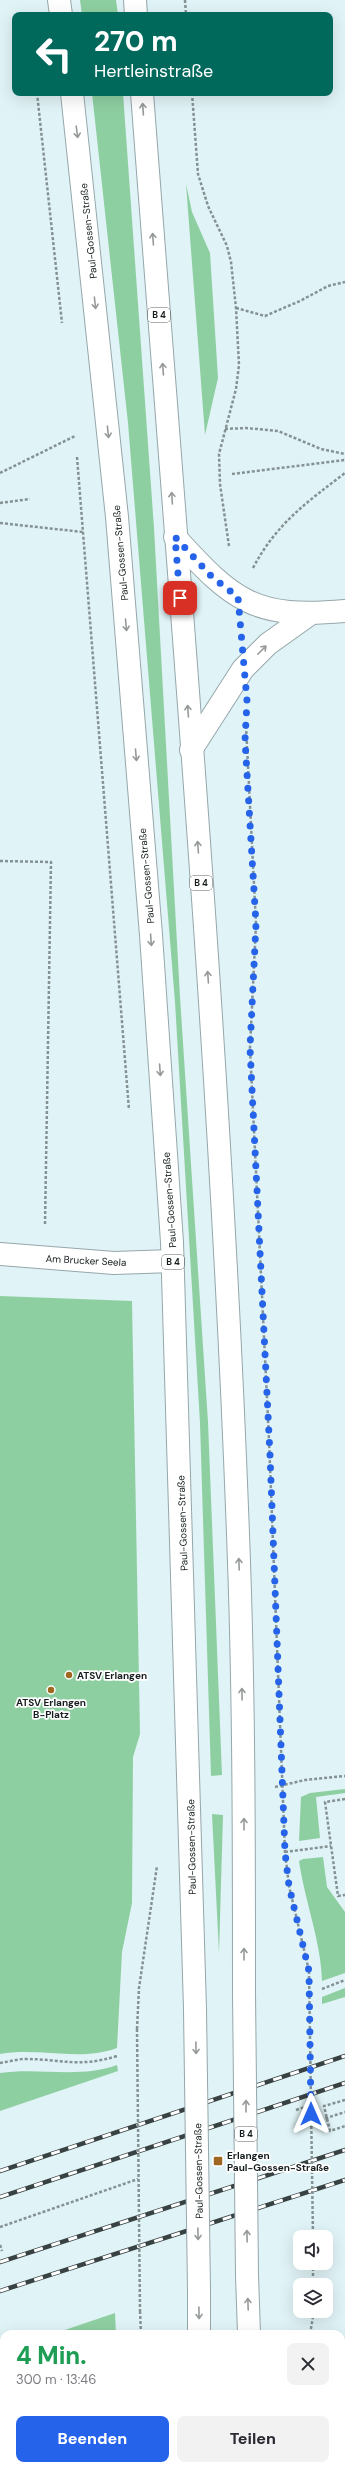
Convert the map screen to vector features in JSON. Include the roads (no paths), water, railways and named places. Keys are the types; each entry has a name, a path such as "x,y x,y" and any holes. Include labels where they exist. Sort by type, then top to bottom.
{"main road":[{"path":"59,0 61,12"},
{"path":"135,0 136,12"},
{"name":"Paul-Gossen-Straße","path":"72,96 118,524 152,943 173,1261 195,2009 199,2330"},
{"name":"B 4","path":"142,96 212,1023 237,1530 244,1788 244,1993 249,2330"},
{"path":"175,537 212,577 238,597 253,604 281,612 310,614 345,611"},
{"path":"191,750 243,669 268,644 310,614"},
{"name":"Am Brucker Seela","path":"0,1254 114,1263 173,1261"}],"railway":[{"path":"0,2171 345,2056"},
{"path":"0,2197 345,2083"},
{"path":"0,2262 345,2150"},
{"path":"0,2291 345,2180"}],"place":[{"name":"ATSV Erlangen","path":"69,1675"},
{"name":"ATSV Erlangen B-Platz","path":"51,1690"},
{"name":"Erlangen Paul-Gossen-Straße","path":"218,2161"}]}
